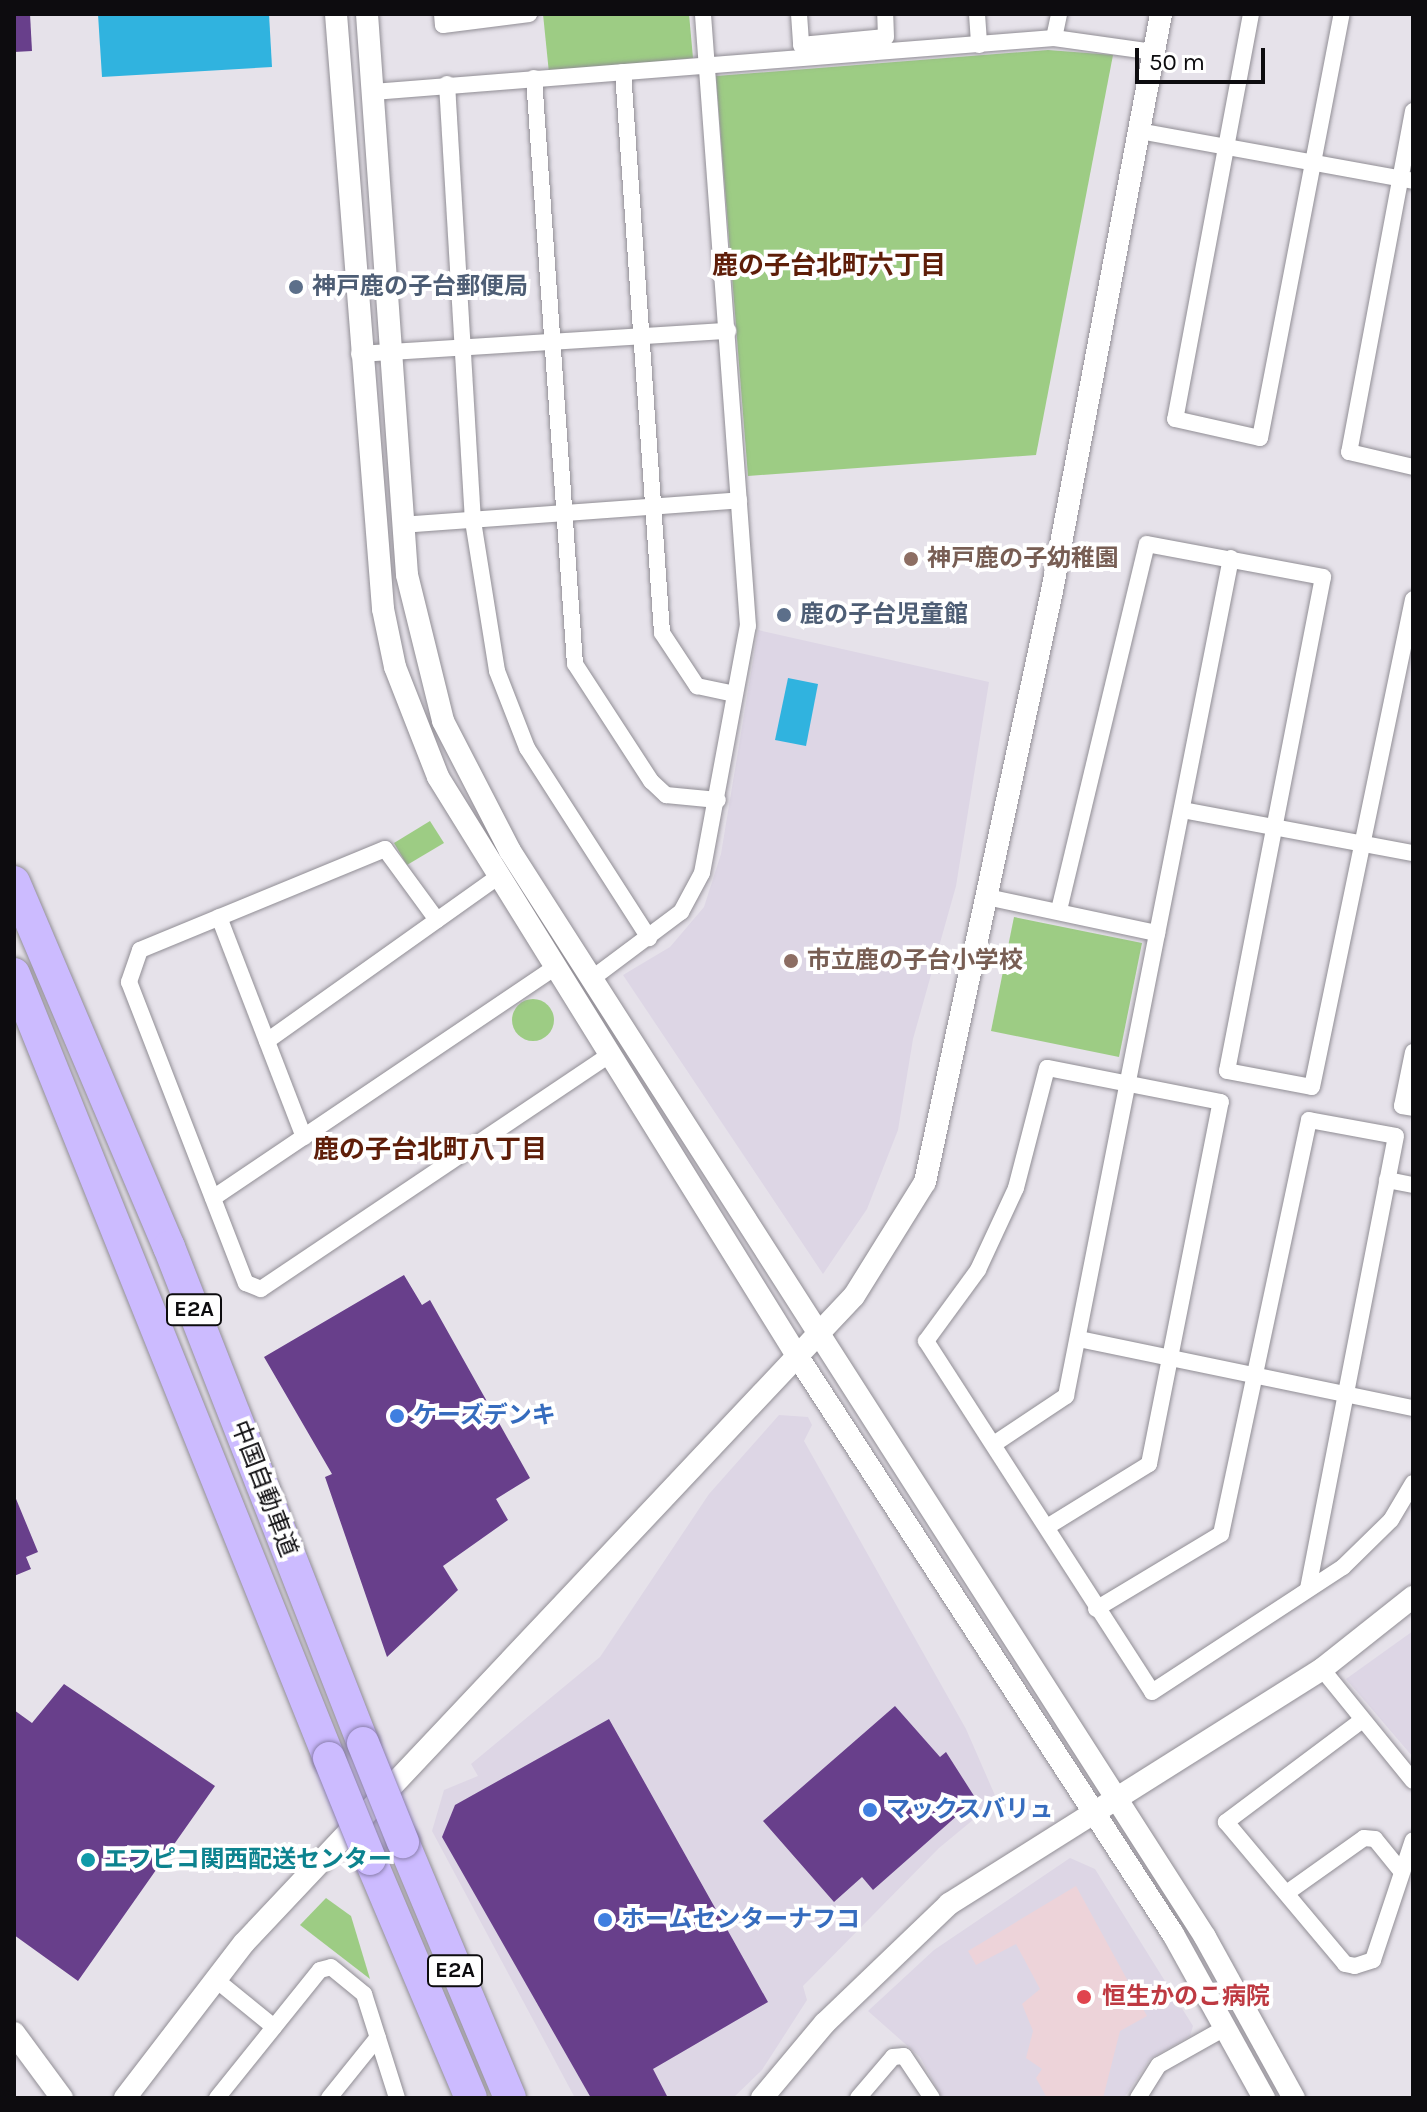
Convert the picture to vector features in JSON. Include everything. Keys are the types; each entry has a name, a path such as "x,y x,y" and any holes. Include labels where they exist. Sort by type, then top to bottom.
{"highway":[{"name":"中国自動車道","path":"14,882 169,1247 363,1743 510,2098"},
{"name":"中国自動車道","path":"14,974 370,1859 471,2098"}],"street":[{"path":"336,14 359,354 383,609 395,667 438,777 796,1354 1108,1808 1205,1937 1294,2098"},
{"path":"367,14 402,525 415,624 443,721 475,793 594,977 1108,1808 1264,2098"},
{"path":"442,14 443,25 529,14"},
{"path":"594,977 681,912 702,873 748,626 703,14"},
{"path":"799,14 801,45 886,37 885,14"},
{"path":"977,14 979,45"},
{"path":"1054,38 1059,14"},
{"path":"125,2098 215,1979 816,1334 880,1260 925,1182 987,897 1161,14"},
{"path":"1251,14 1175,419 1260,438 1342,14"},
{"path":"373,92 1054,38 1153,52"},
{"path":"623,72 662,633 697,686 734,694"},
{"path":"534,78 575,664 651,781 666,795 718,800"},
{"path":"447,84 473,521 497,671 527,748 649,938"},
{"path":"1413,111 1406,179 1349,452 1413,467"},
{"path":"1139,131 1225,143 1406,179"},
{"path":"359,354 464,351 728,331"},
{"path":"402,525 739,500"},
{"path":"1059,910 1147,544 1323,577 1227,1071 1312,1087 1413,599"},
{"path":"994,1444 1066,1396 1131,1084 1157,933 1231,558"},
{"path":"1183,810 1413,853"},
{"path":"437,920 385,849 140,950 129,982 246,1283 261,1289 609,1055"},
{"path":"267,1041 498,877"},
{"path":"987,897 1157,933"},
{"path":"219,917 304,1137"},
{"path":"213,1198 556,967"},
{"path":"1413,1052 1402,1106 1413,1108"},
{"path":"1047,1527 1149,1464 1221,1102 1047,1068 1016,1188 978,1270 926,1341 1152,1692 1373,1542 1413,1483"},
{"path":"1096,1609 1221,1534 1309,1120 1396,1136 1308,1588"},
{"path":"1387,1180 1413,1185"},
{"path":"1079,1339 1254,1380 1413,1408"},
{"path":"762,2098 825,2023 949,1904 1108,1808 1322,1669 1413,1597"},
{"path":"1322,1669 1361,1721 1413,1781"},
{"path":"1361,1721 1226,1822 1288,1892 1345,1964 1355,1966 1373,1960 1400,1870 1413,1840"},
{"path":"1288,1892 1364,1838 1375,1839 1400,1870"},
{"path":"217,2098 320,1970 331,1967 364,1994 397,2098"},
{"path":"215,1979 274,2027"},
{"path":"1138,2098 1159,2065 1225,2028"},
{"path":"14,2033 62,2098"},
{"path":"329,2098 378,2037"},
{"path":"858,2098 893,2057 904,2056 932,2098"}],"shaded area":[{"name":"市立鹿の子台小学校","path":"758,630 989,682 956,886 913,1039 898,1130 867,1209 823,1274 623,975 670,947 704,907 721,854"},
{"path":"779,1415 808,1417 812,1425 804,1441 966,1729 997,1800 939,1848 803,1986 807,2000 762,2070 733,2098 575,2098 432,1831 444,1790 478,1776 471,1764 600,1657 709,1494"},
{"path":"1413,1631 1413,1757 1346,1679"},
{"path":"1070,1858 1095,1869 1193,2026 1190,2036 1150,2059 1124,2098 942,2098 920,2057 868,2011 934,1950"},
{"name":"恒生かのこ病院","path":"1076,1886 1147,2016 1120,2031 1103,2098 1047,2098 1036,2078 1042,2069 1026,2058 1033,2031 1022,2004 1040,1989 1016,1944 976,1965 968,1951"}],"green space":[{"path":"543,14 689,14 693,58 549,73"},
{"path":"1048,50 1113,55 1036,455 748,476 716,76"},
{"path":"430,821 444,843 407,865 394,843"},
{"path":"1014,917 1142,943 1119,1057 991,1031"},
{"path":"533,999 548,1005 554,1020 548,1035 533,1041 518,1035 512,1020 518,1005"},
{"path":"326,1898 351,1916 370,1979 300,1925"}],"water":[{"path":"98,14 269,14 272,67 102,77"},
{"path":"788,678 818,684 806,746 775,740"}],"building":[{"path":"14,14 30,14 32,51 14,52"},
{"name":"ケーズデンキ","path":"404,1275 422,1305 430,1300 530,1478 496,1499 508,1520 443,1566 458,1590 387,1657 325,1477 332,1474 264,1357"},
{"path":"14,1494 38,1552 26,1557 31,1569 14,1576"},
{"name":"エフピコ関西配送センター","path":"64,1684 215,1786 78,1981 14,1935 14,1710 32,1723"},
{"name":"マックスバリュ","path":"895,1706 940,1757 946,1752 976,1799 873,1890 862,1877 834,1902 763,1821"},
{"name":"ホームセンターナフコ","path":"609,1719 768,2002 653,2069 668,2098 591,2098 442,1837 455,1805"}],"place":[{"name":"神戸鹿の子台郵便局","path":"296,287"},
{"name":"神戸鹿の子幼稚園","path":"911,559"},
{"name":"鹿の子台児童館","path":"784,615"},
{"name":"市立鹿の子台小学校","path":"791,961"},
{"name":"ケーズデンキ","path":"397,1416"},
{"name":"マックスバリュ","path":"870,1810"},
{"name":"エフピコ関西配送センター","path":"88,1860"},
{"name":"ホームセンターナフコ","path":"605,1920"},
{"name":"恒生かのこ病院","path":"1084,1997"}],"district":[{"name":"鹿の子台北町六丁目","path":"829,266"},
{"name":"鹿の子台北町八丁目","path":"430,1150"}]}
